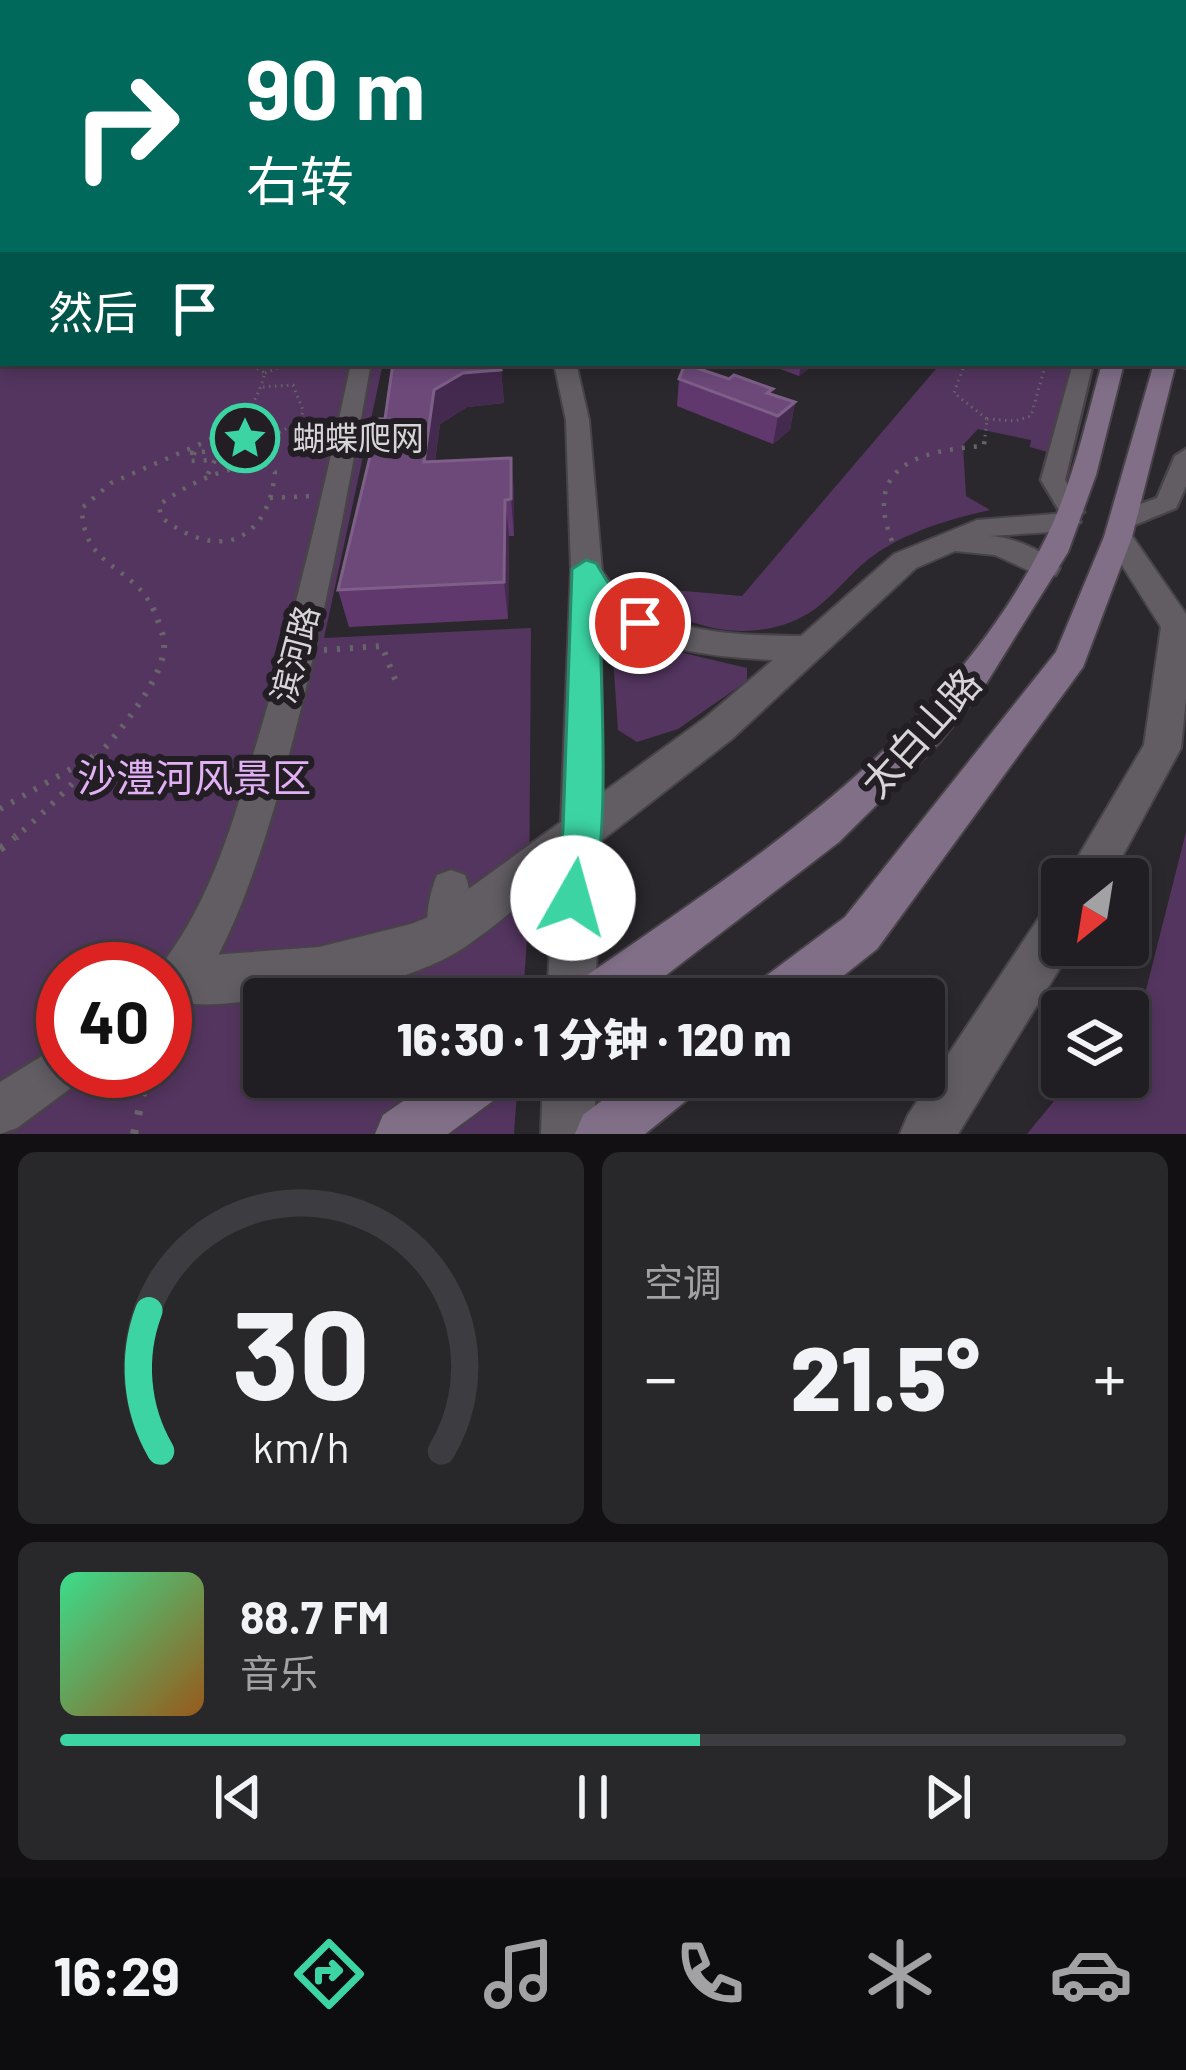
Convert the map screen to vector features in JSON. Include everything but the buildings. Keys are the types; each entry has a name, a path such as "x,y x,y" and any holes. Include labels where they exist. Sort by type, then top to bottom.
{"main road":[{"name":"太白山路","path":"624,978 797,856 854,808 981,669 1046,568 1069,517 1112,366"},
{"name":"太白山路","path":"803,978 861,933 1070,658 1175,366"},
{"path":"402,1134 453,1098"},
{"path":"602,1134 648,1098"}],"street":[{"name":"滨河路","path":"192,955 240,862 336,494 360,366"},
{"path":"566,366 575,392 586,569 581,830 571,978"},
{"path":"192,986 337,971 410,951 449,910 581,830 719,728 905,561 987,526 1069,517 1053,480 1082,366"},
{"path":"1099,858 1162,748 1178,626 1120,529 1168,503 1186,456"},
{"path":"950,542 1001,546 1046,568"},
{"path":"586,569 608,606 640,623 734,647 808,649"},
{"path":"927,1134 1041,956"},
{"path":"0,1112 36,1086"},
{"path":"568,1134 569,1098"}],"path":[{"path":"253,366 265,373"},
{"path":"265,373 283,366"},
{"path":"964,366 954,394 987,418 1015,421 1031,416 1045,366"},
{"path":"0,850 58,802 146,696 165,646 146,595 92,554 80,535 82,508 106,485 211,442 246,418 263,387 265,373"},
{"path":"180,454 258,447 301,419 303,410 293,385 263,387"},
{"path":"905,561 888,536 886,520 886,498 899,463 912,455 984,446 987,418"},
{"path":"195,452 190,461 215,460 207,476"},
{"path":"266,464 276,480 258,526 238,539 215,545 196,543 161,517 159,505 207,476 266,464"},
{"path":"269,498 336,494"},
{"path":"295,652 382,646 398,687"},
{"path":"0,809 98,754"},
{"path":"134,1134 145,1098"}],"green space":[{"name":"沙澧河风景区","path":"0,366 382,366 324,638 531,628 524,978 243,978 243,1098 517,1098 514,1134 0,1134"},
{"path":"938,366 1078,366 1054,454 1030,447 1031,440 978,429 963,445 966,496 990,510 932,526 890,545 815,609 794,621 747,631 722,630 676,615 638,587 742,596"},
{"path":"620,638 747,668 747,681 678,729 637,742 618,730 612,643"},
{"path":"1186,832 1186,1134 1027,1134 1057,1098 1149,1098 1146,990"}],"place":[{"name":"蝴蝶爬网","path":"245,438"}],"route":[{"path":"573,898 581,830 586,569 608,606 640,623"}]}
